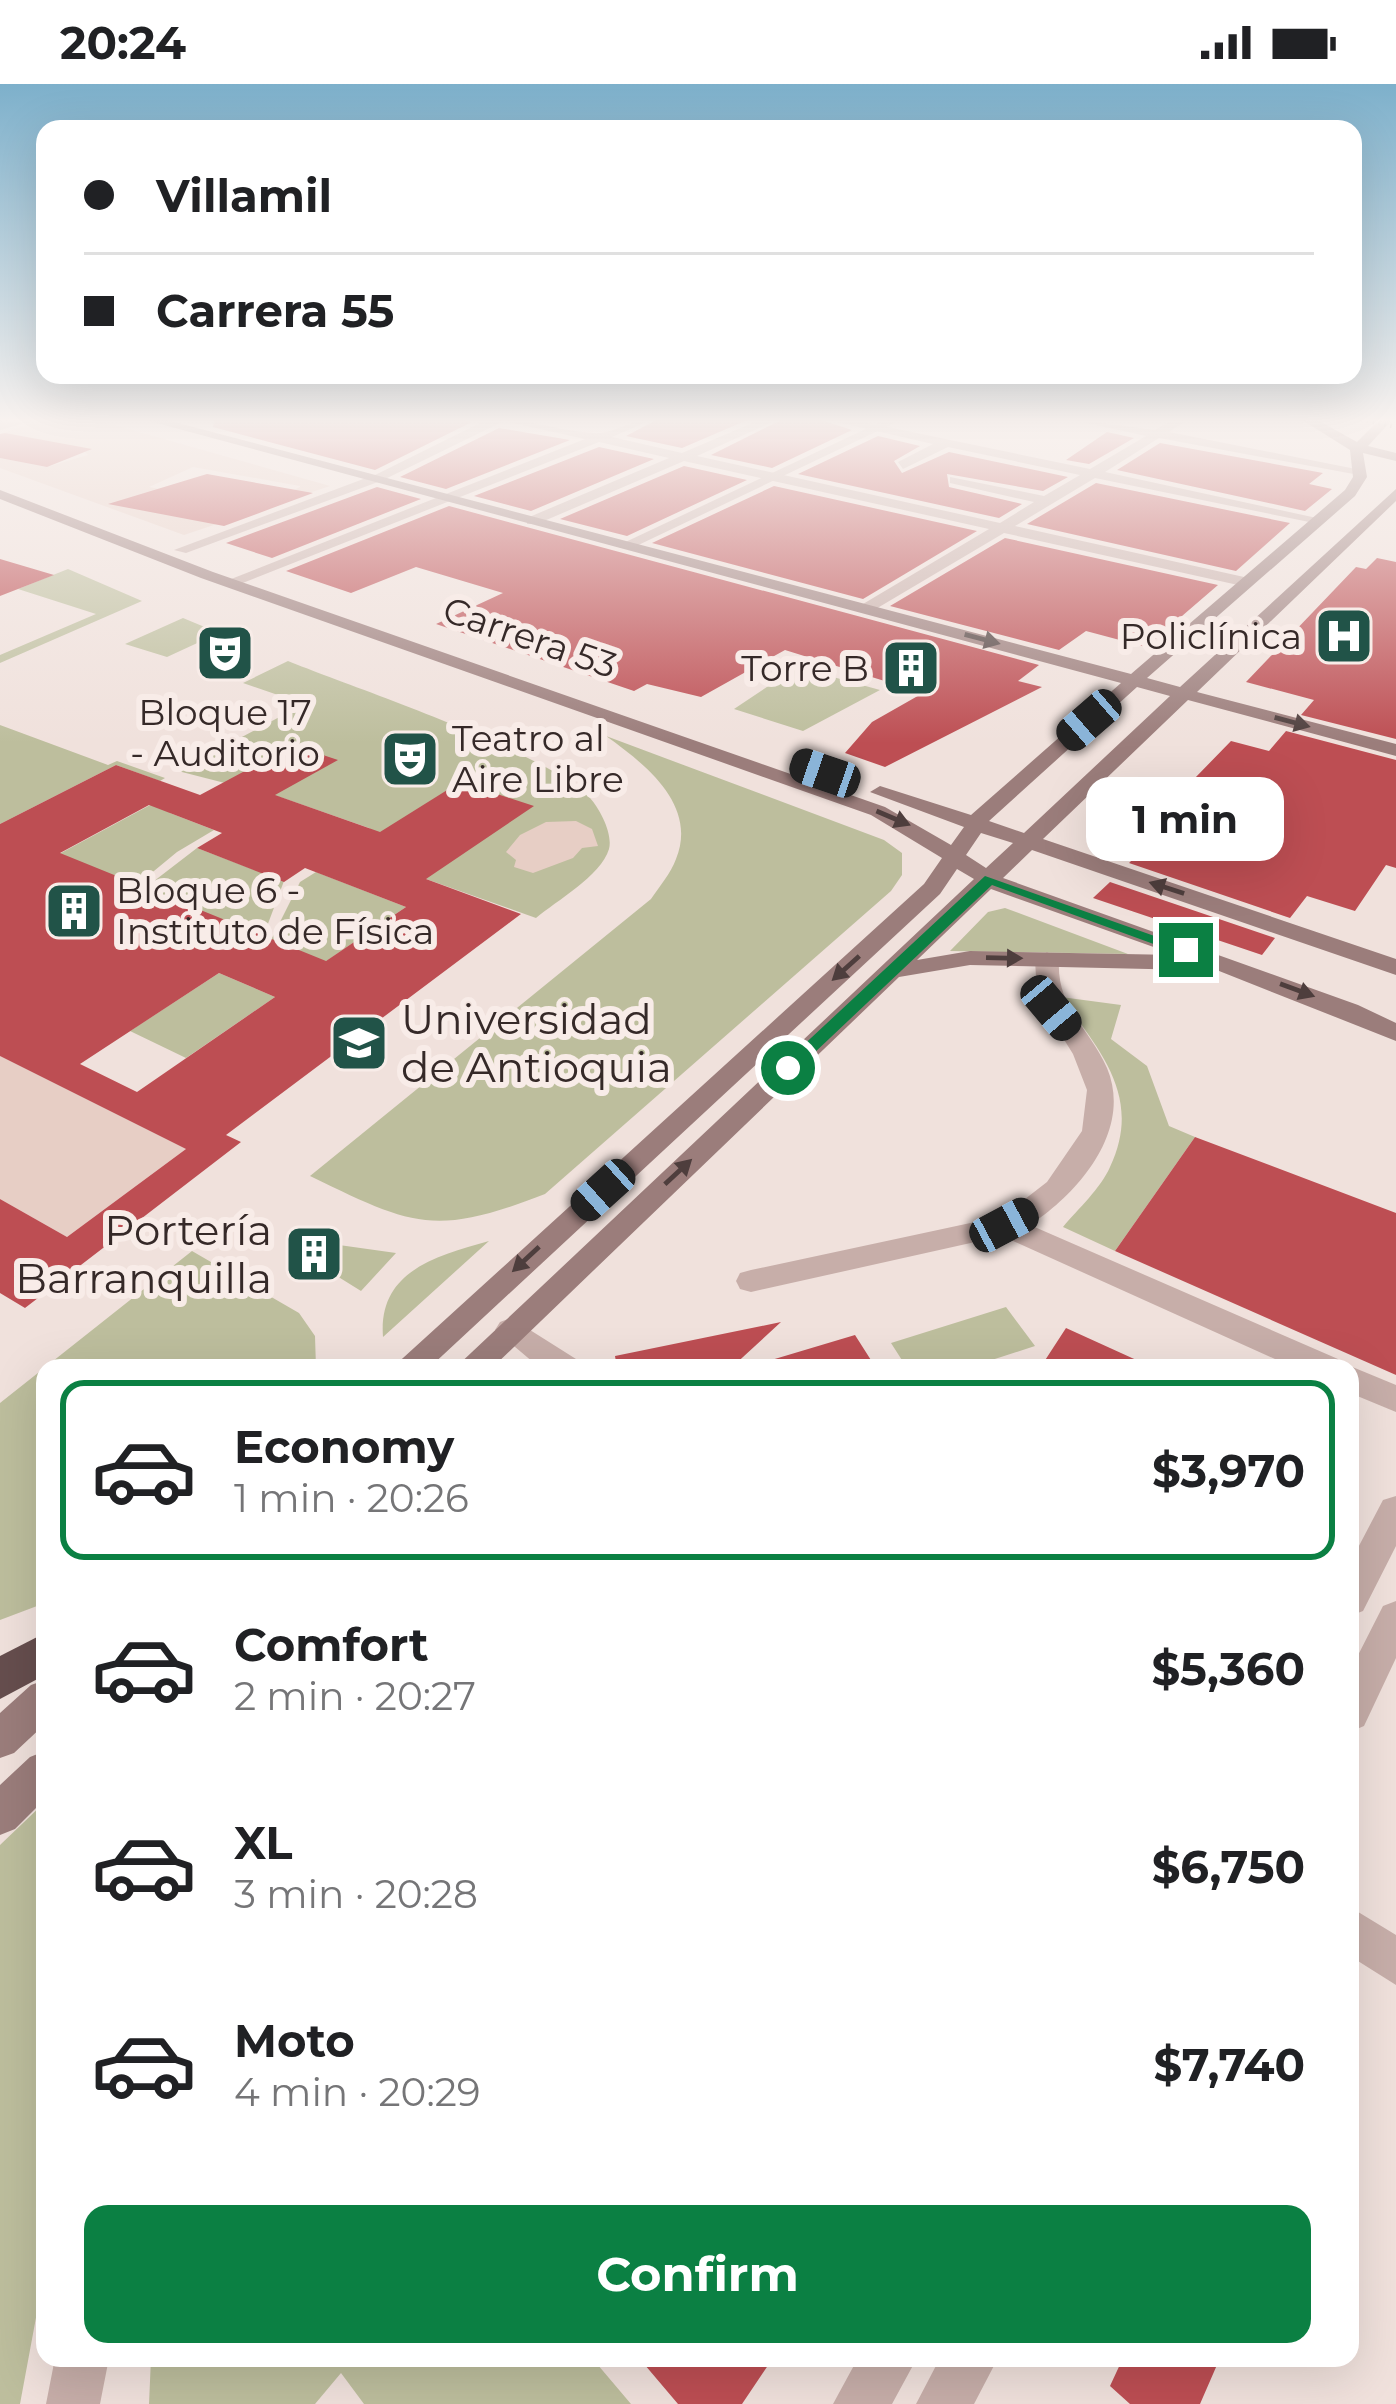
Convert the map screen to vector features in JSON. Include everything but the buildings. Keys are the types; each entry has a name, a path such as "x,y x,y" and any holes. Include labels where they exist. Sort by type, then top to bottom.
{"highway":[{"path":"0,1679 36,1657"}],"main road":[{"name":"Carrera 53","path":"91,526 878,811 922,831 990,879 1329,1001 1396,1034"},
{"name":"Carrera 53","path":"123,526 239,579 1326,940 1396,968"},
{"path":"552,526 1396,750"},
{"path":"418,1359 932,889 987,808 1311,526"},
{"path":"480,1359 1362,526"},
{"path":"1238,591 1276,609"},
{"path":"888,973 951,960 1226,964"},
{"path":"0,1739 36,1706"},
{"path":"0,1814 36,1780"}],"street":[{"path":"182,550 246,526"},
{"path":"239,579 374,526"},
{"path":"625,546 668,526"},
{"path":"972,526 1238,591"},
{"path":"869,608 1005,526"},
{"path":"751,1281 1004,1225 1050,1196 1086,1151 1099,1120 1102,1095 1096,1071 1046,998 1047,959"},
{"path":"1004,1225 1306,1359"},
{"path":"511,1330 551,1359"},
{"path":"1359,1383 1396,1399"},
{"path":"1359,1582 1396,1510"},
{"path":"1359,1694 1396,1618"},
{"path":"1359,1935 1396,1962"},
{"path":"74,2404 80,2367"},
{"path":"860,2404 884,2367"},
{"path":"943,2404 966,2367"}],"green space":[{"path":"68,569 142,601 0,663 0,655 96,614 18,589"},
{"path":"183,618 219,633 167,657 125,644"},
{"path":"288,661 494,742 568,781 590,798 605,822 610,843 604,859 588,878 536,918 426,879 369,828 283,798 178,771 304,704 243,683"},
{"path":"797,667 880,690 803,731 734,709"},
{"path":"0,725 108,765 117,761 165,778 160,781 116,765 0,824"},
{"path":"606,736 884,840 902,853 902,875 891,891 545,1194 476,1216 424,1220 375,1206 310,1176 651,899 665,880 681,839 674,804 651,773"},
{"path":"165,797 170,813 214,830 177,852 137,885 48,860"},
{"path":"197,848 284,881 263,937 145,888"},
{"path":"316,872 406,907 313,970 271,940 300,882"},
{"path":"1005,908 1128,954 950,951 988,912"},
{"path":"219,973 275,997 186,1058 130,1031"},
{"path":"1061,997 1121,1005 1111,1039 1147,1066 1169,1126 1195,1137 1115,1251 1063,1227 1106,1175 1122,1118 1102,1056"},
{"path":"489,1241 383,1337 384,1315 400,1282 431,1261"},
{"path":"339,1245 396,1253 361,1291 316,1263"},
{"path":"192,1251 299,1313 315,1336 316,1359 56,1359"},
{"path":"1006,1307 1035,1346 995,1359 901,1359 891,1343"},
{"path":"36,1374 36,1606 0,1620 0,1403"},
{"path":"36,1811 36,2318 20,2404 0,2404 0,1845"},
{"path":"151,2367 600,2367 631,2404 364,2404 341,2373 315,2404 149,2404"}],"shaded area":[{"path":"160,526 210,526 184,535"},
{"path":"576,821 592,829 598,846 582,848 573,858 533,873 514,867 516,860 506,852 520,835 546,822"},
{"path":"0,1056 186,1149 67,1237 0,1199"}],"place":[{"name":"Policlínica","path":"1344,636"},
{"name":"Bloque 17 - Auditorio","path":"225,653"},
{"name":"Torre B","path":"911,668"},
{"name":"Teatro al Aire Libre","path":"410,759"},
{"name":"Bloque 6 - Instituto de Física","path":"74,911"},
{"name":"Universidad de Antioquia","path":"359,1043"},
{"name":"Portería Barranquilla","path":"314,1254"}],"route":[{"path":"788,1068 990,879 1186,950"}]}
